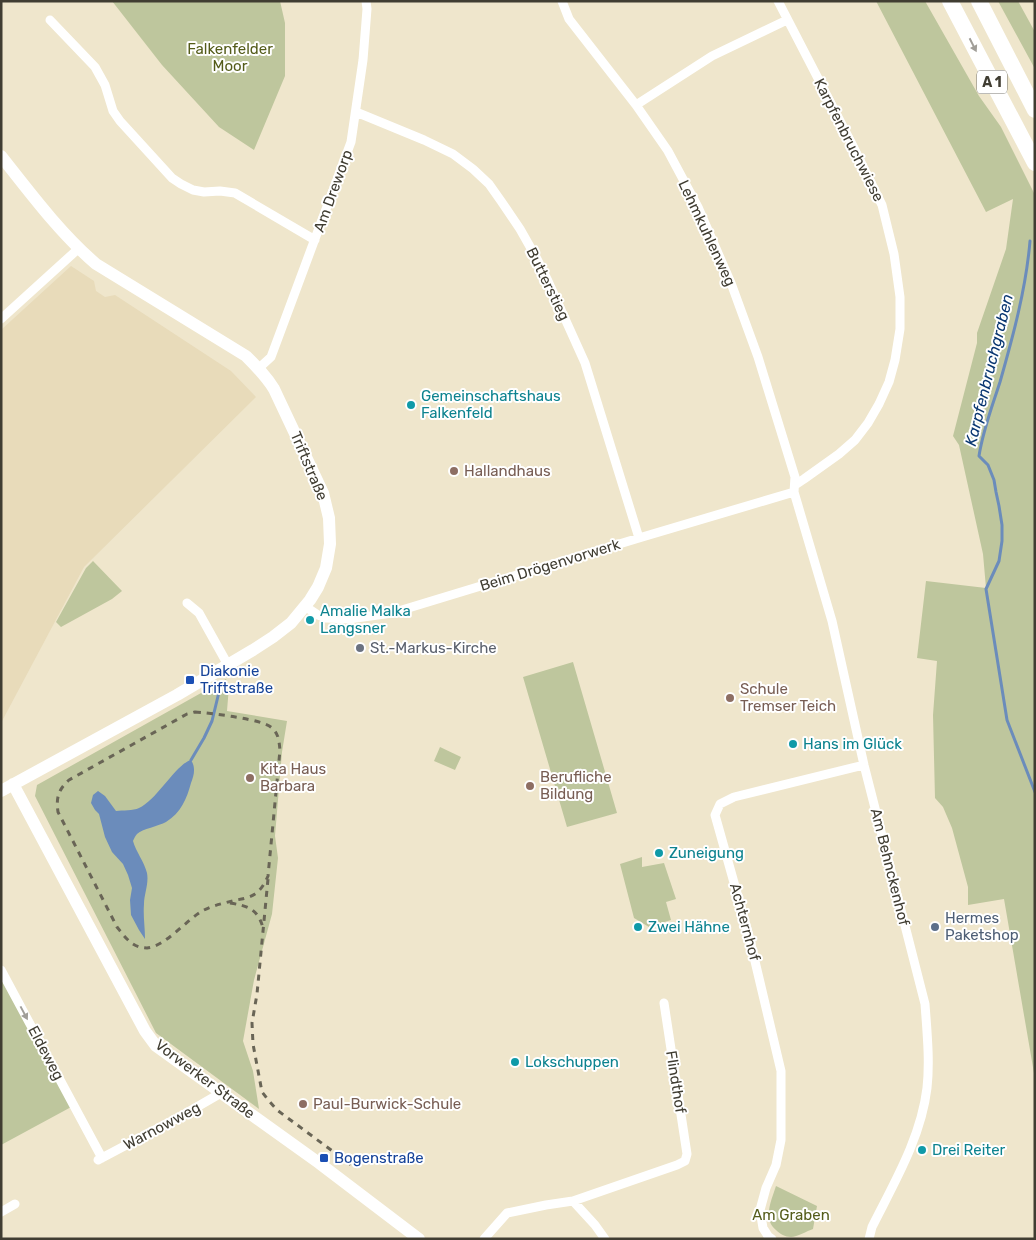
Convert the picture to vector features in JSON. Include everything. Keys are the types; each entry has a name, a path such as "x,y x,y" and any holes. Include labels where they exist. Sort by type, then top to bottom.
{"highway":[{"name":"A 1","path":"950,1 1035,163"},
{"name":"A 1","path":"979,1 1035,110"}],"street":[{"name":"Am Dreworp","path":"259,368 271,357 351,142 363,60 368,9 366,1"},
{"name":"Lehmkuhlenweg","path":"562,1 569,19 636,105 668,152 698,207 731,283 761,366 795,476 794,488"},
{"name":"Karpfenbruchwiese","path":"778,1 882,205 894,254 900,297 900,329 895,360 889,382 879,404 855,440 794,488"},
{"path":"50,20 95,68 105,85 113,111 120,121 172,178 193,190 236,193 315,240"},
{"path":"636,105 712,56 787,20"},
{"name":"Butterstieg","path":"356,112 454,154 489,184 520,229 537,259 585,363 639,538"},
{"name":"Triftstraße","path":"1,156 78,249 96,264 246,356 259,368 274,389 323,492 330,544 326,568 318,587 306,607 273,637 228,665 101,737 1,791"},
{"path":"1,319 78,249"},
{"name":"Beim Drögenvorwerk","path":"306,607 326,618 349,619 392,613 639,538 794,488"},
{"name":"Am Behnckenhof","path":"794,488 832,621 864,765 924,1004 928,1057 927,1089 908,1155 872,1226 870,1239"},
{"path":"187,603 199,613 228,665"},
{"name":"Achternhof","path":"772,1239 768,1236 761,1219 761,1205 776,1164 781,1140 781,1071 750,940 715,815 720,804 734,797 864,765"},
{"name":"Vorwerker Straße","path":"14,784 145,1031 156,1046 319,1163 419,1239"},
{"name":"Eldeweg","path":"1,970 73,1106 91,1136"},
{"name":"Flindthof","path":"573,1201 685,1161 687,1154 664,1003"},
{"name":"Warnowweg","path":"91,1136 100,1159 221,1093"},
{"path":"484,1239 507,1214 573,1201 596,1225 605,1239"},
{"path":"1,1212 15,1204"}],"shaded area":[{"path":"71,266 94,281 96,291 105,297 115,295 231,371 256,397 84,567 1,723 1,330"}],"green space":[{"name":"Falkenfelder Moor","path":"112,1 280,1 285,23 285,76 254,150 219,127 162,65"},
{"path":"876,1 925,1 979,96 1001,127 1035,195 1035,1079 1004,899 968,905 968,887 952,828 943,807 935,798 933,715 937,661 917,658 926,581 986,588 983,554 959,445 953,436 977,343 977,333 1006,249 1013,199 986,212"},
{"path":"998,1 1018,1 1035,32 1035,69"},
{"path":"93,561 122,591 112,599 61,627 56,622 86,568"},
{"path":"573,662 617,813 567,827 523,677"},
{"path":"226,679 229,686 227,711 287,721 282,752 275,836 278,858 272,914 254,980 243,1041 253,1071 259,1109 156,1033 35,796 37,785"},
{"path":"440,747 461,757 455,770 434,761"},
{"path":"642,857 642,867 664,863 676,899 666,902 671,920 649,927 634,918 620,864"},
{"path":"1,970 73,1106 1,1145"},
{"name":"Am Graben","path":"776,1186 817,1206 813,1229 789,1237 781,1234 772,1225 769,1209"}],"water":[{"path":"191,760 194,766 194,774 183,805 166,822 139,832 133,841 147,873 144,900 145,939 131,915 130,900 132,888 128,875 123,864 112,852 105,837 99,814 91,803 93,795 98,791 105,796 116,811 137,809 153,798 179,768"}],"waterway":[{"name":"Karpfenbruchgraben","path":"1030,241 1025,277 1010,347 985,428 979,456 988,465 994,480 1002,525 999,561 986,589 1007,720 1035,792"},
{"path":"191,760 212,721 219,692"}],"railway":[{"path":"195,712 258,722 272,728 277,735 280,750 268,876 261,888 253,895 204,910 161,943 142,948 129,941 117,927 58,812 57,802 62,787 69,780 187,714 195,712"},
{"path":"268,879 257,994 252,1023 253,1044 262,1092 277,1110 354,1167"},
{"path":"230,903 251,909 258,916 263,928"}],"place":[{"name":"Gemeinschaftshaus Falkenfeld","path":"411,405"},
{"name":"Hallandhaus","path":"454,471"},
{"name":"Amalie Malka Langsner","path":"310,620"},
{"name":"St.-Markus-Kirche","path":"360,648"},
{"name":"Diakonie Triftstraße","path":"190,680"},
{"name":"Schule Tremser Teich","path":"730,698"},
{"name":"Hans im Glück","path":"793,744"},
{"name":"Kita Haus Barbara","path":"250,778"},
{"name":"Berufliche Bildung","path":"530,786"},
{"name":"Zuneigung","path":"659,853"},
{"name":"Zwei Hähne","path":"638,927"},
{"name":"Hermes Paketshop","path":"935,927"},
{"name":"Lokschuppen","path":"515,1062"},
{"name":"Paul-Burwick-Schule","path":"303,1104"},
{"name":"Drei Reiter","path":"922,1150"},
{"name":"Bogenstraße","path":"324,1158"}]}
